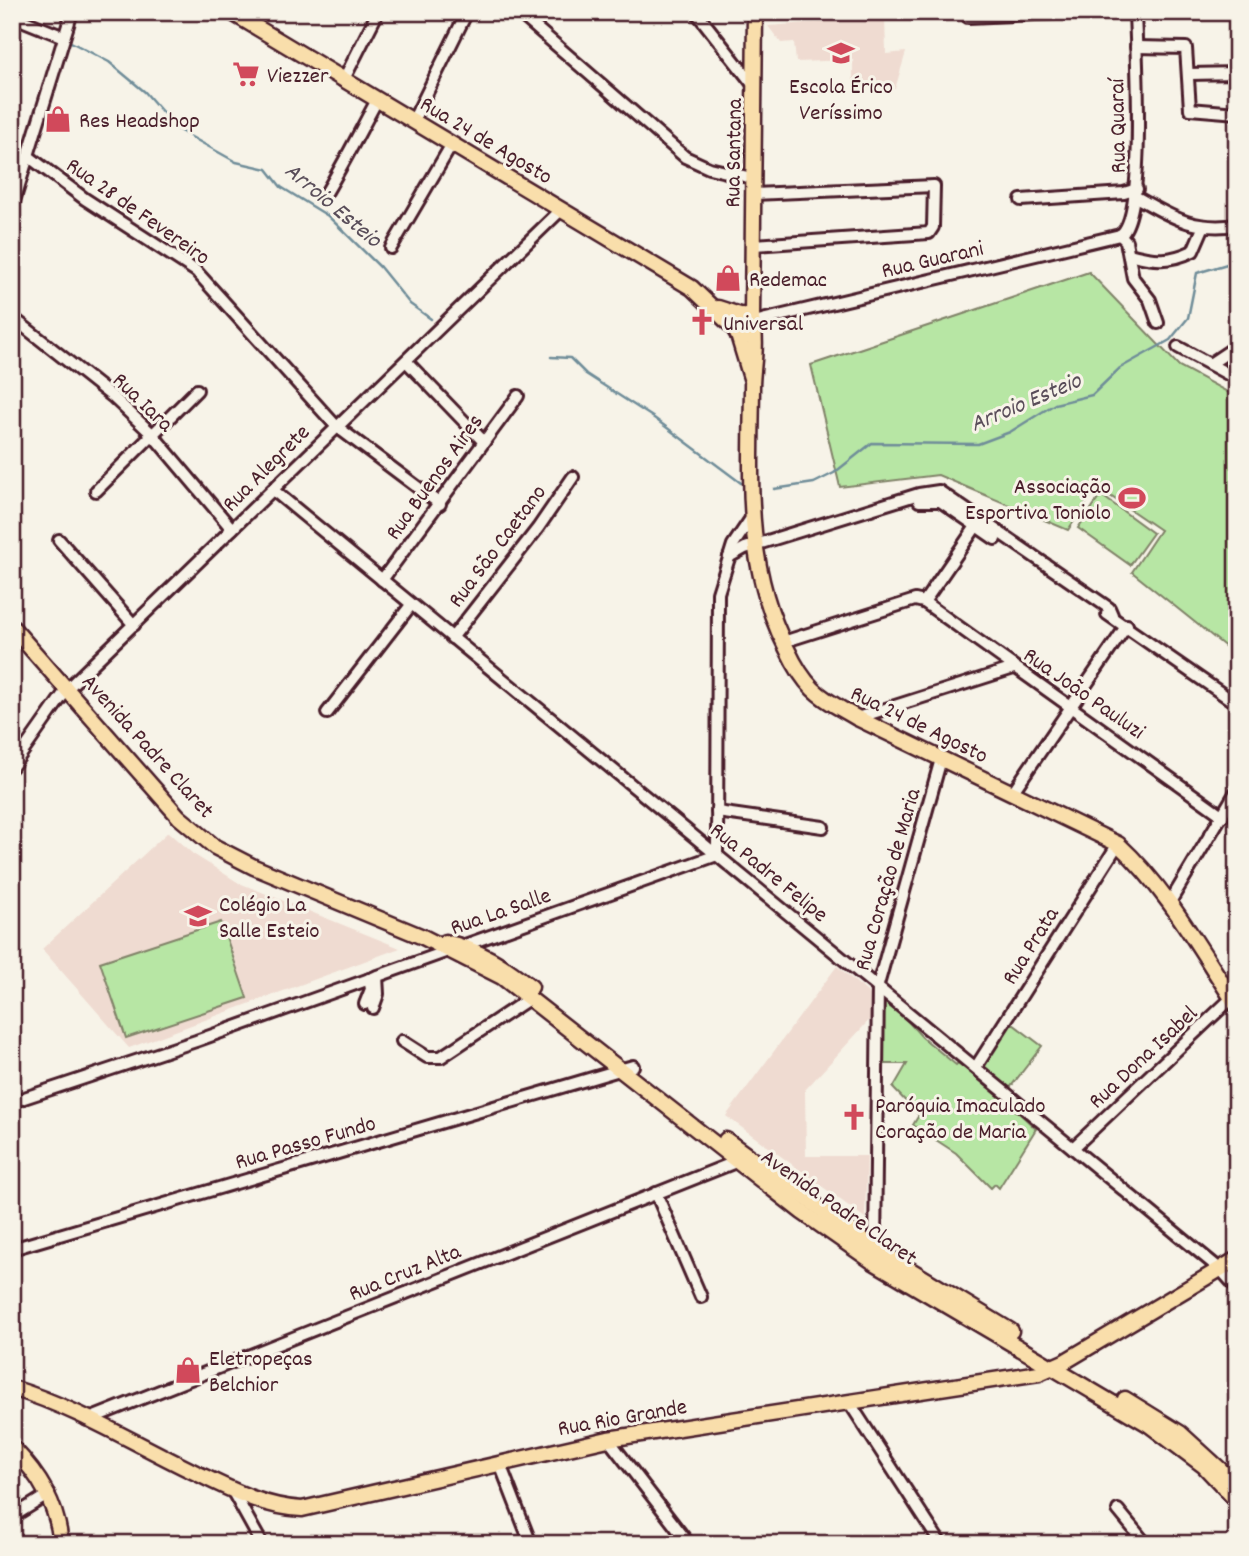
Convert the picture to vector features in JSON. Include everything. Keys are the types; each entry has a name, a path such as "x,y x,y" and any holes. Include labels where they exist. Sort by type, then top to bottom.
{"main road":[{"name":"Rua 24 de Agosto","path":"231,12 692,288 716,308 735,331 752,382"},
{"name":"Rua Santana","path":"750,320 755,294 752,177 755,12"},
{"name":"Rua 24 de Agosto","path":"716,308 750,320 757,350 752,382 754,546 764,595 798,672 827,701 857,718 1118,844 1140,864 1170,902 1235,1000"},
{"path":"734,320 750,320 749,336 735,331 734,320"},
{"name":"Avenida Padre Claret","path":"12,627 179,817 215,847 254,867 423,937 488,968 647,1083 874,1255"},
{"name":"Avenida Padre Claret","path":"423,937 463,946 498,962 622,1067"},
{"name":"Avenida Padre Claret","path":"647,1083 738,1161 874,1255 1180,1433 1237,1485"},
{"name":"Rua Rio Grande","path":"12,1388 87,1420 232,1490 280,1508 303,1509 608,1439 996,1380 1060,1365 1237,1259"},
{"name":"Avenida Padre Claret","path":"1060,1365 1176,1443 1205,1466 1237,1501"},
{"path":"12,1447 49,1494 58,1514 61,1544"}],"street":[{"path":"12,208 72,12"},
{"path":"343,81 378,12"},
{"path":"413,121 467,12"},
{"path":"518,12 685,158 709,168 752,177"},
{"path":"696,12 755,87"},
{"path":"968,15 1079,12"},
{"name":"Rua Quaraí","path":"1120,235 1129,224 1137,193 1135,12"},
{"path":"12,16 64,37"},
{"path":"1136,47 1186,48 1190,74 1190,108 1237,113"},
{"path":"1190,74 1237,73"},
{"path":"323,198 351,152 355,135 377,100"},
{"path":"391,248 452,144"},
{"name":"Rua 28 de Fevereiro","path":"28,156 85,199 196,271 336,426 440,504"},
{"path":"753,194 934,186 933,227 929,233 754,245"},
{"path":"1021,200 1137,193 1168,215 1203,228 1237,225"},
{"name":"Rua Alegrete","path":"12,767 67,689 561,210"},
{"path":"1129,254 1161,261 1174,260 1193,251 1203,228"},
{"path":"1120,235 1126,241 1133,278 1150,300 1158,323"},
{"name":"Rua Guarani","path":"750,320 1120,235"},
{"name":"Rua Iara","path":"12,317 113,397 152,434 232,529"},
{"path":"1210,364 1237,346"},
{"path":"1178,347 1237,379"},
{"path":"407,361 484,442"},
{"path":"96,491 197,390"},
{"name":"Rua Buenos Aires","path":"382,580 518,396"},
{"name":"Rua São Caetano","path":"452,638 538,528 573,477"},
{"name":"Rua Padre Felipe","path":"273,491 878,985 1221,1270 1237,1287"},
{"path":"729,556 739,550 919,494 939,496 1237,704"},
{"path":"717,855 718,593 729,556 743,528 752,517"},
{"path":"783,642 915,600 924,602 979,524"},
{"path":"59,540 134,625"},
{"name":"Rua João Pauluzi","path":"924,602 1223,816"},
{"path":"327,713 411,605"},
{"path":"1012,793 1127,625"},
{"path":"857,718 1014,668"},
{"name":"Rua Coração de Maria","path":"874,1255 878,985 941,759"},
{"path":"1170,902 1237,790"},
{"path":"717,812 822,827"},
{"name":"Rua Prata","path":"976,1068 1118,844"},
{"name":"Rua La Salle","path":"12,1102 717,855"},
{"path":"369,1006 378,994 373,977"},
{"path":"402,1041 426,1057 441,1057 530,998"},
{"name":"Rua Dona Isabel","path":"1073,1148 1235,1000"},
{"name":"Rua Passo Fundo","path":"12,1249 622,1067"},
{"name":"Rua Cruz Alta","path":"87,1420 738,1161"},
{"path":"656,1193 701,1297"},
{"path":"849,1402 940,1544"},
{"path":"608,1439 689,1544"},
{"path":"500,1464 531,1544"},
{"path":"232,1490 262,1544"},
{"path":"12,1517 49,1494"},
{"path":"1118,1510 1146,1544"}],"shaded area":[{"name":"Escola Érico Veríssimo","path":"885,17 886,54 906,52 895,89 853,84 853,60 796,62 794,42 781,43 768,26"},
{"name":"Colégio La Salle Esteio","path":"168,832 193,854 239,883 400,948 129,1048 42,949"},
{"path":"837,966 874,998 874,1015 805,1090 806,1156 867,1156 865,1218 726,1116"}],"green space":[{"path":"1089,272 1179,366 1237,397 1237,656 1132,572 1160,530 1097,487 1068,530 938,475 840,487 811,365"},
{"path":"1101,495 1153,533 1130,565 1078,528"},
{"path":"221,922 247,998 126,1038 100,962"},
{"path":"883,994 922,1037 956,1065 958,1063 997,1092 1036,1129 999,1188 995,1184 991,1188 956,1153 913,1125 919,1115 893,1088 907,1064 883,1064"},
{"path":"1009,1021 1042,1046 1009,1089 979,1066"}],"waterway":[{"name":"Arroio Esteio","path":"19,12 31,18"},
{"name":"Arroio Esteio","path":"67,40 109,62 145,92 177,129 236,162 267,169 281,187 328,216 380,267 410,304 431,319"},
{"name":"Arroio Esteio","path":"774,489 814,483 834,473 872,443 978,444 1010,432 1055,404 1092,395 1120,368 1170,340 1188,318 1197,273 1237,261"},
{"name":"Arroio Esteio","path":"551,357 570,358 586,374 654,418 741,483"}],"place":[{"name":"Escola Érico Veríssimo","path":"841,53"},
{"name":"Viezzer","path":"246,74"},
{"name":"Res Headshop","path":"58,119"},
{"name":"Redemac","path":"728,278"},
{"name":"Universal","path":"702,322"},
{"name":"Associação Esportiva Toniolo","path":"1132,498"},
{"name":"Colégio La Salle Esteio","path":"198,916"},
{"name":"Paróquia Imaculado Coração de Maria","path":"854,1117"},
{"name":"Eletropeças Belchior","path":"188,1370"}]}
